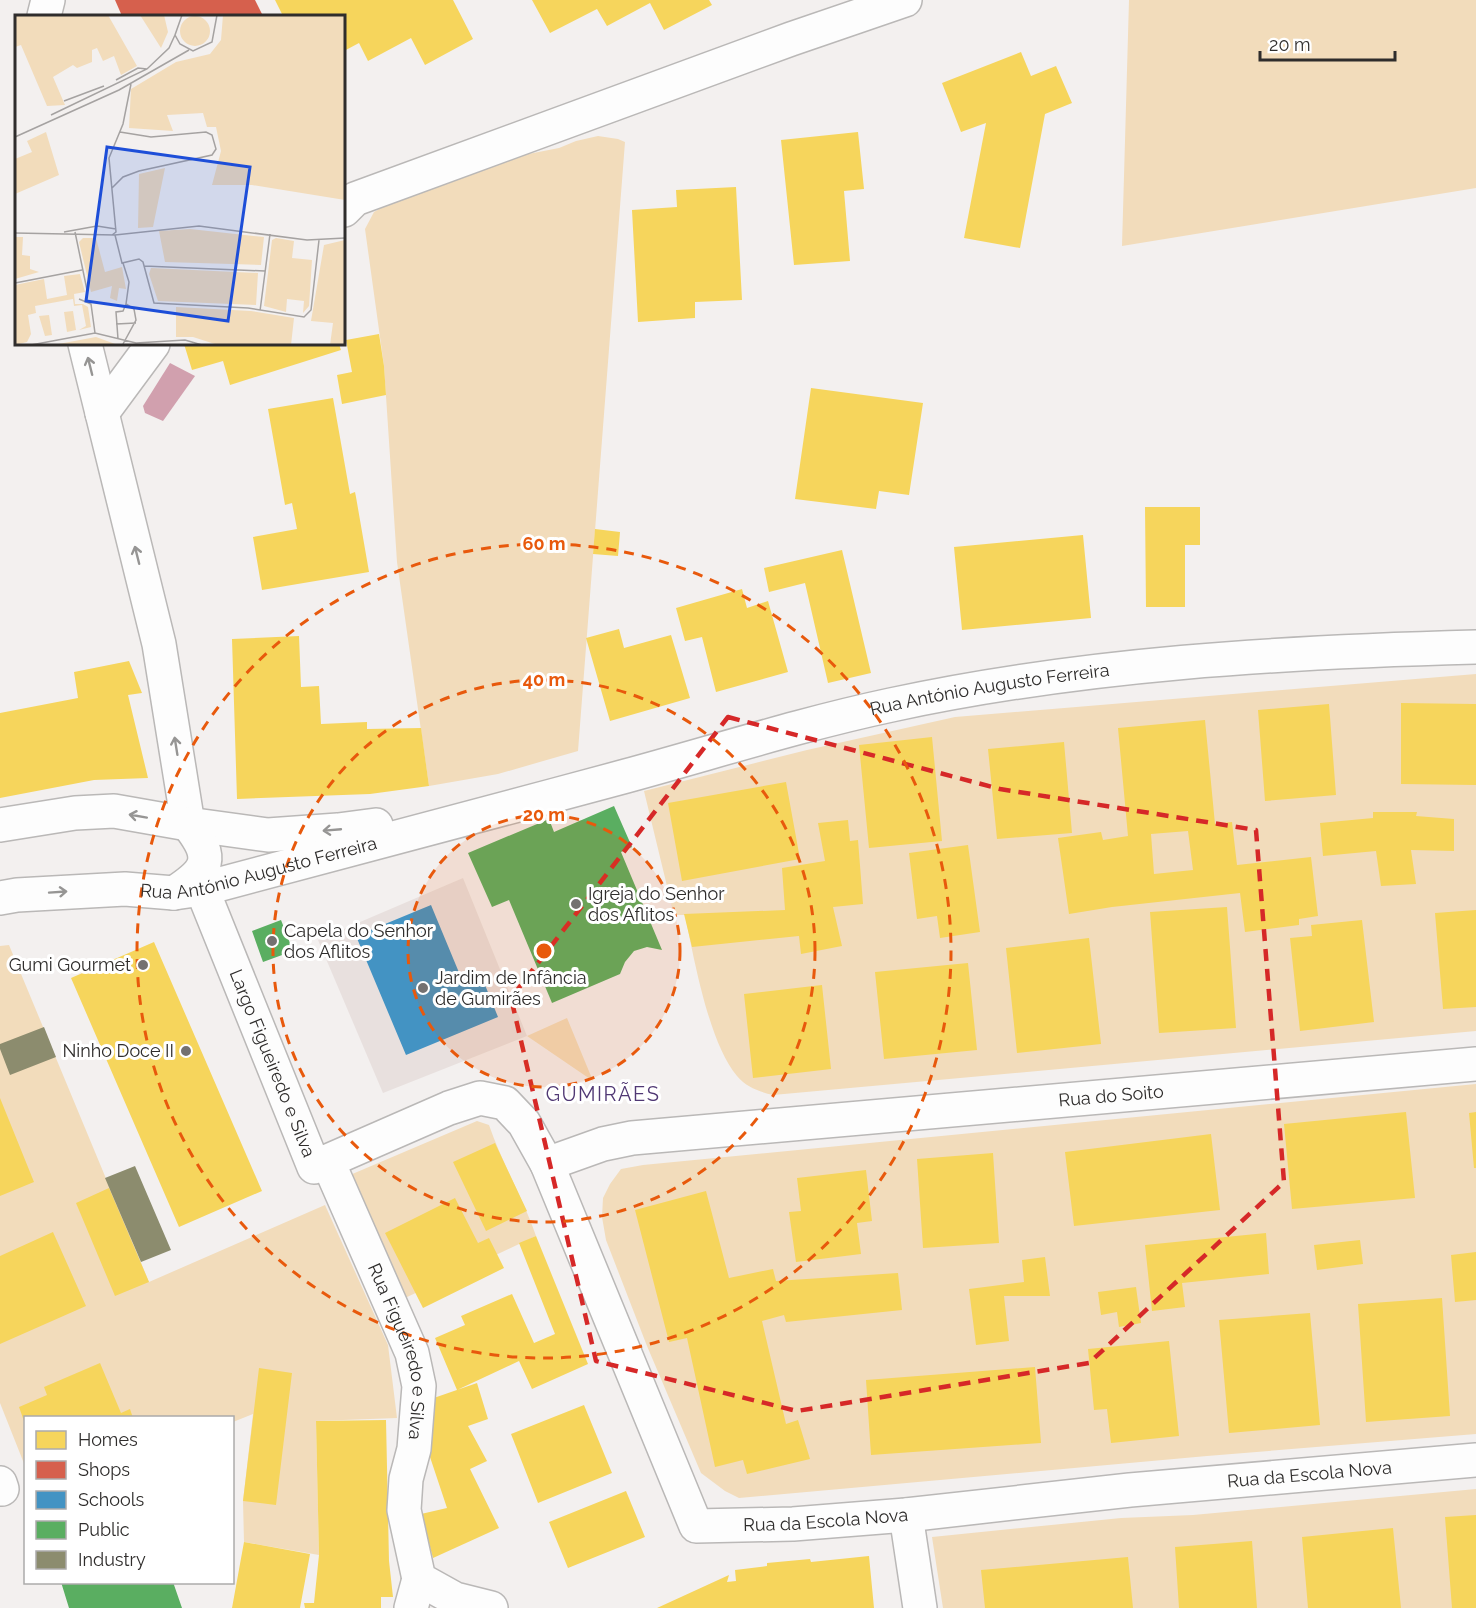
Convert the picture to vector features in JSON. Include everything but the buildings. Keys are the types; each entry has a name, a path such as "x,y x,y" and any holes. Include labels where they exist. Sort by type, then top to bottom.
{"street":[{"path":"44,15 48,0"},
{"path":"345,209 355,199 791,39 905,0"},
{"path":"85,345 159,644 188,824 202,842 205,855 202,870 188,891"},
{"path":"102,413 152,345"},
{"name":"Rua António Augusto Ferreira","path":"0,898 125,889 188,891 891,705 977,690 1052,678 1192,663 1332,652 1476,647"},
{"name":"Rua António Augusto Ferreira","path":"0,825 75,813 114,811 188,824 268,834 338,830 514,806"},
{"name":"Largo Figueiredo e Silva","path":"188,891 314,1167 449,1108"},
{"name":"Rua do Soito","path":"547,1164 603,1144 632,1138 1476,1064"},
{"name":"Rua da Escola Nova","path":"449,1108 480,1098 505,1103 524,1123 547,1164 696,1526 793,1524 906,1515 1130,1490 1476,1460"},
{"name":"Rua Figueiredo e Silva","path":"328,1162 412,1353 419,1386 414,1449 406,1479 404,1510 415,1593 455,1599 491,1608"},
{"path":"906,1515 920,1608"}],"highlighted area":[{"path":"728,717 1000,789 1256,830 1284,1182 1089,1363 797,1411 596,1361 511,998"}],"shaded area":[{"path":"1129,0 1476,0 1476,188 1122,246"},
{"path":"598,136 625,142 578,751 498,774 429,786 397,562 384,366 365,229 374,212 395,200 488,162 559,148"},
{"path":"170,363 195,376 163,421 145,413 143,406"},
{"path":"1476,674 1476,1031 773,1095 749,1086 737,1076 727,1061 718,1043 704,1000 685,915 674,915 644,791 807,750 955,717"},
{"name":"Jardim de Infância de Gumirães","path":"463,878 527,1036 383,1093 318,940"},
{"path":"9,945 149,1282 325,1205 388,1345 397,1418 316,1421 319,1555 244,1542 243,1501 253,1414 234,1422 234,1416 24,1416 24,1463 0,1403 0,946"},
{"path":"567,1018 593,1081 527,1036"},
{"path":"1476,1084 1476,1434 739,1498 725,1491 701,1473 647,1346 606,1240 602,1217 603,1198 621,1169 643,1165"},
{"path":"477,1121 489,1125 536,1236 405,1298 350,1175"},
{"path":"1476,1489 1476,1608 943,1608 932,1537 1121,1518 1193,1515"}],"place":[{"name":"Igreja do Senhor dos Aflitos","path":"576,904"},
{"name":"Capela do Senhor dos Aflitos","path":"272,941"},
{"name":"Gumi Gourmet","path":"143,965"},
{"name":"Jardim de Infância de Gumirães","path":"423,988"},
{"name":"Ninho Doce II","path":"186,1051"}],"district":[{"name":"GUMIRÃES","path":"603,1094"}]}
